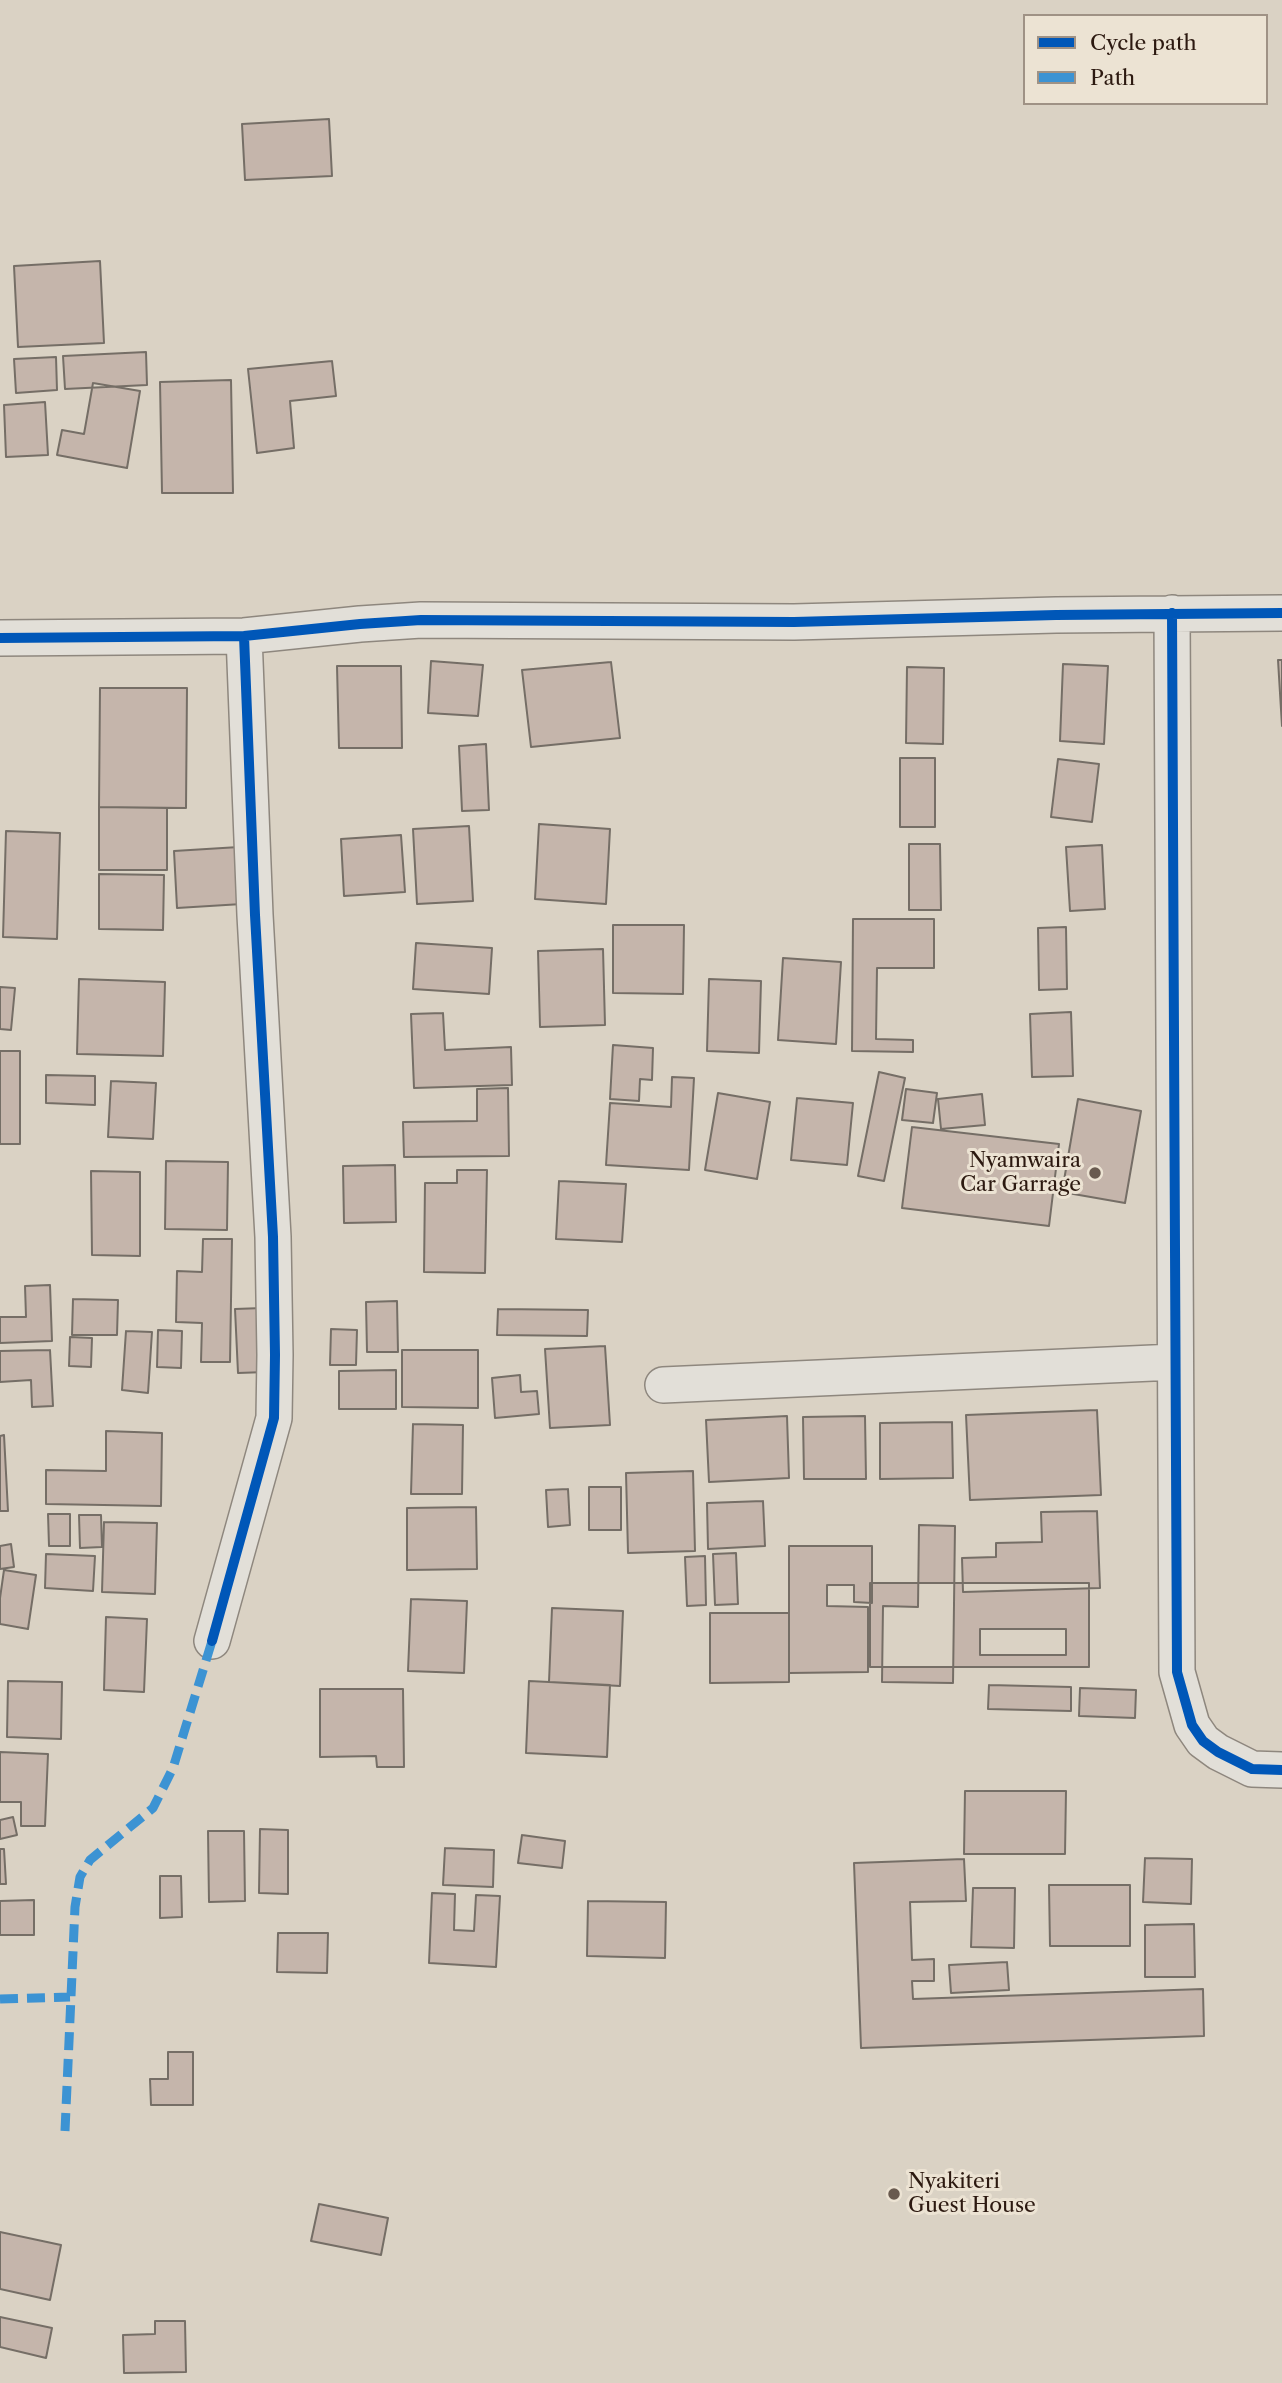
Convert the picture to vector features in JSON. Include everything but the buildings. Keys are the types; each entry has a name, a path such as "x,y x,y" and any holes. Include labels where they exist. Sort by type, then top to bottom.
{"street":[{"path":"1172,613 1177,1672 1192,1725 1203,1741 1217,1752 1252,1769 1282,1770"},
{"path":"0,638 244,636 421,620 794,622 1282,613"},
{"path":"212,1642 274,1418 273,1237 255,915 244,636"},
{"path":"663,1385 1175,1362"}],"marked path":[{"path":"65,2131 75,1907 80,1877 90,1860 153,1808 173,1768 212,1641"},
{"path":"0,1999 70,1997"}],"cycle path":[{"path":"1172,613 1177,1672 1192,1725 1203,1741 1218,1752 1252,1769 1282,1770"},
{"path":"0,638 244,636 421,620 794,622 1056,615 1282,613"},
{"path":"212,1641 274,1418 273,1237 255,915 244,636"}],"place":[{"name":"Nyamwaira Car Garrage","path":"1095,1173"},
{"name":"Nyakiteri Guest House","path":"894,2194"}]}
